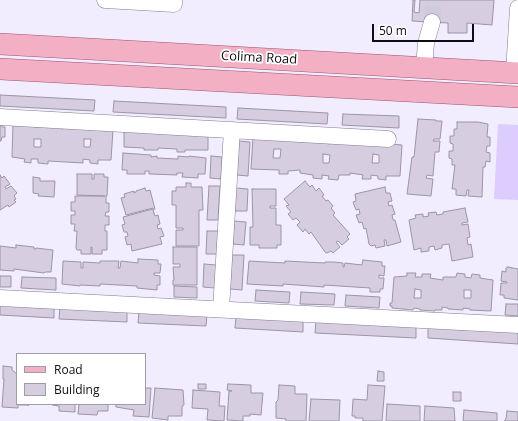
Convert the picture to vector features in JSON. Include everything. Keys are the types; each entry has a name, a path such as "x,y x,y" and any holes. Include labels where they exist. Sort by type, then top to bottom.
{"main road":[{"name":"Colima Road","path":"0,44 516,73"},
{"name":"Colima Road","path":"0,69 518,97"}],"lane":[{"path":"105,0 174,4 174,0"},
{"path":"516,73 518,8"},
{"path":"424,68 426,43 432,22"},
{"path":"0,117 388,139"},
{"path":"222,310 232,130"},
{"path":"0,298 518,326"}],"shaded area":[{"path":"498,124 518,125 518,200 494,199"}],"building":[{"path":"413,0 415,0 414,12 419,13 420,0 494,0 492,25 467,23 467,33 448,33 448,23 412,21"},
{"path":"0,95 95,100 94,111 0,106"},
{"path":"114,101 226,107 226,118 113,112"},
{"path":"238,108 328,113 327,124 237,119"},
{"path":"343,114 399,116 399,128 342,125"},
{"path":"418,119 442,121 440,139 434,139 433,141 440,141 439,152 435,152 433,176 427,175 426,178 433,179 431,196 407,194 412,157 414,157"},
{"path":"0,122 2,122 2,127 5,127 5,137 2,137 1,141 0,141"},
{"path":"457,122 478,122 488,124 487,137 490,137 490,146 487,146 486,152 490,153 490,162 486,161 485,167 483,167 482,197 468,196 469,190 467,190 466,196 456,195 456,189 452,189 455,165 452,165 452,159 449,158 449,151 453,151 453,144 450,143 450,136 454,136 454,129 457,129"},
{"path":"13,125 57,127 63,129 63,126 113,130 111,160 98,160 98,164 90,163 90,160 83,159 83,163 48,161 48,164 38,163 38,159 31,159 31,163 24,162 25,159 12,157","holes":["34,139 41,139 41,147 34,147","84,139 91,139 90,147 84,147"]},
{"path":"124,129 208,133 208,150 185,150 185,152 177,152 177,149 158,148 158,150 144,150 144,148 124,147"},
{"path":"253,137 303,140 303,142 324,142 330,144 380,143 402,145 400,176 386,176 386,180 378,179 378,176 371,175 371,179 362,179 363,175 350,173 350,175 339,175 338,180 328,179 329,176 322,175 322,179 313,178 313,175 300,173 300,170 288,171 288,174 279,174 279,170 251,169","holes":["274,149 281,149 280,158 273,158","323,154 330,155 329,163 323,163","373,154 379,155 379,163 372,163"]},
{"path":"239,141 250,142 248,176 237,175"},
{"path":"123,153 151,155 151,157 157,156 157,158 178,159 178,156 189,156 206,158 205,174 198,174 198,178 182,177 183,173 177,173 177,175 149,174 149,171 145,171 145,174 127,174 127,170 122,170"},
{"path":"211,156 222,157 221,179 210,178"},
{"path":"77,174 92,174 92,179 94,179 94,174 104,174 104,177 108,177 106,203 109,203 109,212 106,212 105,216 109,216 109,225 105,225 105,231 107,231 107,250 102,250 102,254 92,254 91,247 91,254 81,254 81,250 77,250 76,248 77,231 74,231 75,224 71,224 71,215 75,215 75,211 71,211 71,202 75,202 75,196 105,196 77,195"},
{"path":"0,175 2,178 4,176 10,184 5,187 6,189 11,186 17,193 14,196 16,199 14,200 16,202 9,207 8,205 0,210"},
{"path":"33,177 40,178 40,181 55,181 54,197 38,196 39,194 33,193"},
{"path":"305,181 310,187 312,185 316,191 319,188 324,195 322,196 333,206 331,208 335,213 333,215 350,234 347,237 349,239 342,245 338,241 336,242 340,247 333,253 331,251 327,253 325,252 311,232 309,234 305,229 303,232 297,225 300,222 296,218 293,220 288,214 291,212 286,206 289,205 284,199"},
{"path":"186,183 191,183 191,187 202,187 203,210 199,210 199,246 176,246 176,230 183,230 183,228 176,228 176,205 172,205 172,191 176,191 176,187 186,187"},
{"path":"209,186 220,186 218,220 207,220"},
{"path":"385,187 386,193 390,193 392,201 388,202 389,206 392,205 395,214 392,215 393,220 395,220 401,242 387,246 386,240 384,240 385,246 376,248 375,245 371,246 369,244 366,228 364,229 362,222 359,223 356,215 360,214 359,209 356,210 353,202 356,201 355,194"},
{"path":"145,188 146,191 150,190 155,209 153,210 155,216 158,215 160,224 157,225 158,229 161,228 164,236 160,237 162,244 132,251 131,244 127,245 125,237 128,236 127,232 124,232 122,225 125,224 123,217 153,208 126,215 121,198 125,197 124,194 134,191 134,193"},
{"path":"236,188 248,189 247,211 235,211"},
{"path":"252,189 276,189 276,206 270,206 270,208 276,208 276,225 281,225 281,245 277,245 277,248 259,248 259,245 250,245 250,227 253,227"},
{"path":"465,208 468,222 462,223 462,225 468,224 470,237 467,238 468,245 471,244 473,257 452,261 449,244 442,245 442,248 435,250 434,246 429,247 429,251 421,252 421,248 414,250 409,220 416,218 415,215 423,214 423,217 429,216 428,213 436,212 437,215 443,214 443,212"},
{"path":"234,221 246,222 244,245 233,244"},
{"path":"207,231 218,231 217,254 206,254"},
{"path":"16,245 34,247 34,249 53,250 51,272 44,273 14,269 14,271 0,270 0,246 16,248"},
{"path":"173,247 197,247 197,285 173,285 173,267 180,267 180,264 173,264"},
{"path":"232,255 244,255 242,290 230,289"},
{"path":"138,259 158,260 158,264 161,264 160,273 154,273 154,275 160,276 160,285 157,285 157,290 137,288 137,286 100,284 100,286 80,286 62,284 63,261 81,262 81,268 83,268 83,262 100,263 100,261 119,261 118,268 120,268 121,261 138,263"},
{"path":"363,260 382,262 382,266 385,266 384,276 379,275 379,278 384,278 383,289 380,289 380,292 370,292 370,288 324,285 324,287 283,284 283,286 247,284 249,261 285,263 285,261 334,262 343,263 344,267 345,263 362,265"},
{"path":"204,264 216,265 215,288 203,287"},
{"path":"506,268 518,269 518,300 504,298 504,295 500,295 501,283 507,283 501,281 502,271 506,272"},
{"path":"407,273 416,273 415,277 422,277 422,274 431,274 430,278 443,280 443,277 456,277 457,273 465,274 465,277 471,278 472,274 480,275 480,278 493,280 491,311 470,310 463,308 463,310 448,309 442,307 442,310 435,311 414,308 413,310 392,308 390,303 392,303 394,277 407,276","holes":["415,289 421,290 421,298 414,298","464,290 471,290 471,298 464,298"]},
{"path":"0,276 11,276 11,287 0,287"},
{"path":"22,277 56,278 56,290 21,288"},
{"path":"174,286 197,287 197,298 174,297"},
{"path":"256,290 290,292 289,303 255,301"},
{"path":"301,292 335,294 334,305 300,304"},
{"path":"346,295 380,297 379,308 345,306"},
{"path":"0,303 54,307 54,318 0,315"},
{"path":"506,304 518,304 518,316 505,315"},
{"path":"60,307 127,311 127,322 59,319"},
{"path":"139,311 207,315 206,326 138,323"},
{"path":"236,317 303,320 303,332 235,328"},
{"path":"316,321 416,326 416,338 315,333"},
{"path":"428,327 518,332 518,344 428,338"},
{"path":"3,366 12,367 12,370 16,373 16,405 18,405 18,408 2,407"},
{"path":"378,371 384,372 384,381 377,381"},
{"path":"198,384 206,384 206,389 198,389"},
{"path":"228,384 251,385 251,393 263,393 261,415 250,414 250,416 243,416 243,421 227,420 229,391 232,391 227,390"},
{"path":"279,385 295,386 295,394 307,394 306,421 286,421 286,419 276,418 276,402 278,400"},
{"path":"368,385 385,386 382,421 363,421 363,418 355,418 355,416 352,416 353,399 367,400"},
{"path":"146,388 151,388 149,417 133,416 134,410 116,407 116,405 146,405"},
{"path":"155,388 183,390 184,405 182,406 182,416 168,416 168,420 152,418"},
{"path":"193,390 220,392 219,406 225,406 224,421 207,420 208,409 192,408"},
{"path":"453,392 461,392 461,401 453,401"},
{"path":"311,399 340,400 339,421 309,421"},
{"path":"387,404 420,406 420,421 386,421"},
{"path":"52,405 75,405 75,412 59,411 59,406"},
{"path":"79,405 108,405 108,411 98,411 97,415 78,414"},
{"path":"425,406 454,408 455,421 424,421"},
{"path":"464,410 497,413 497,421 463,421"},
{"path":"507,411 518,412 518,421 504,421 506,419"}],"tunnel":[{"path":"432,22 434,0"}]}
